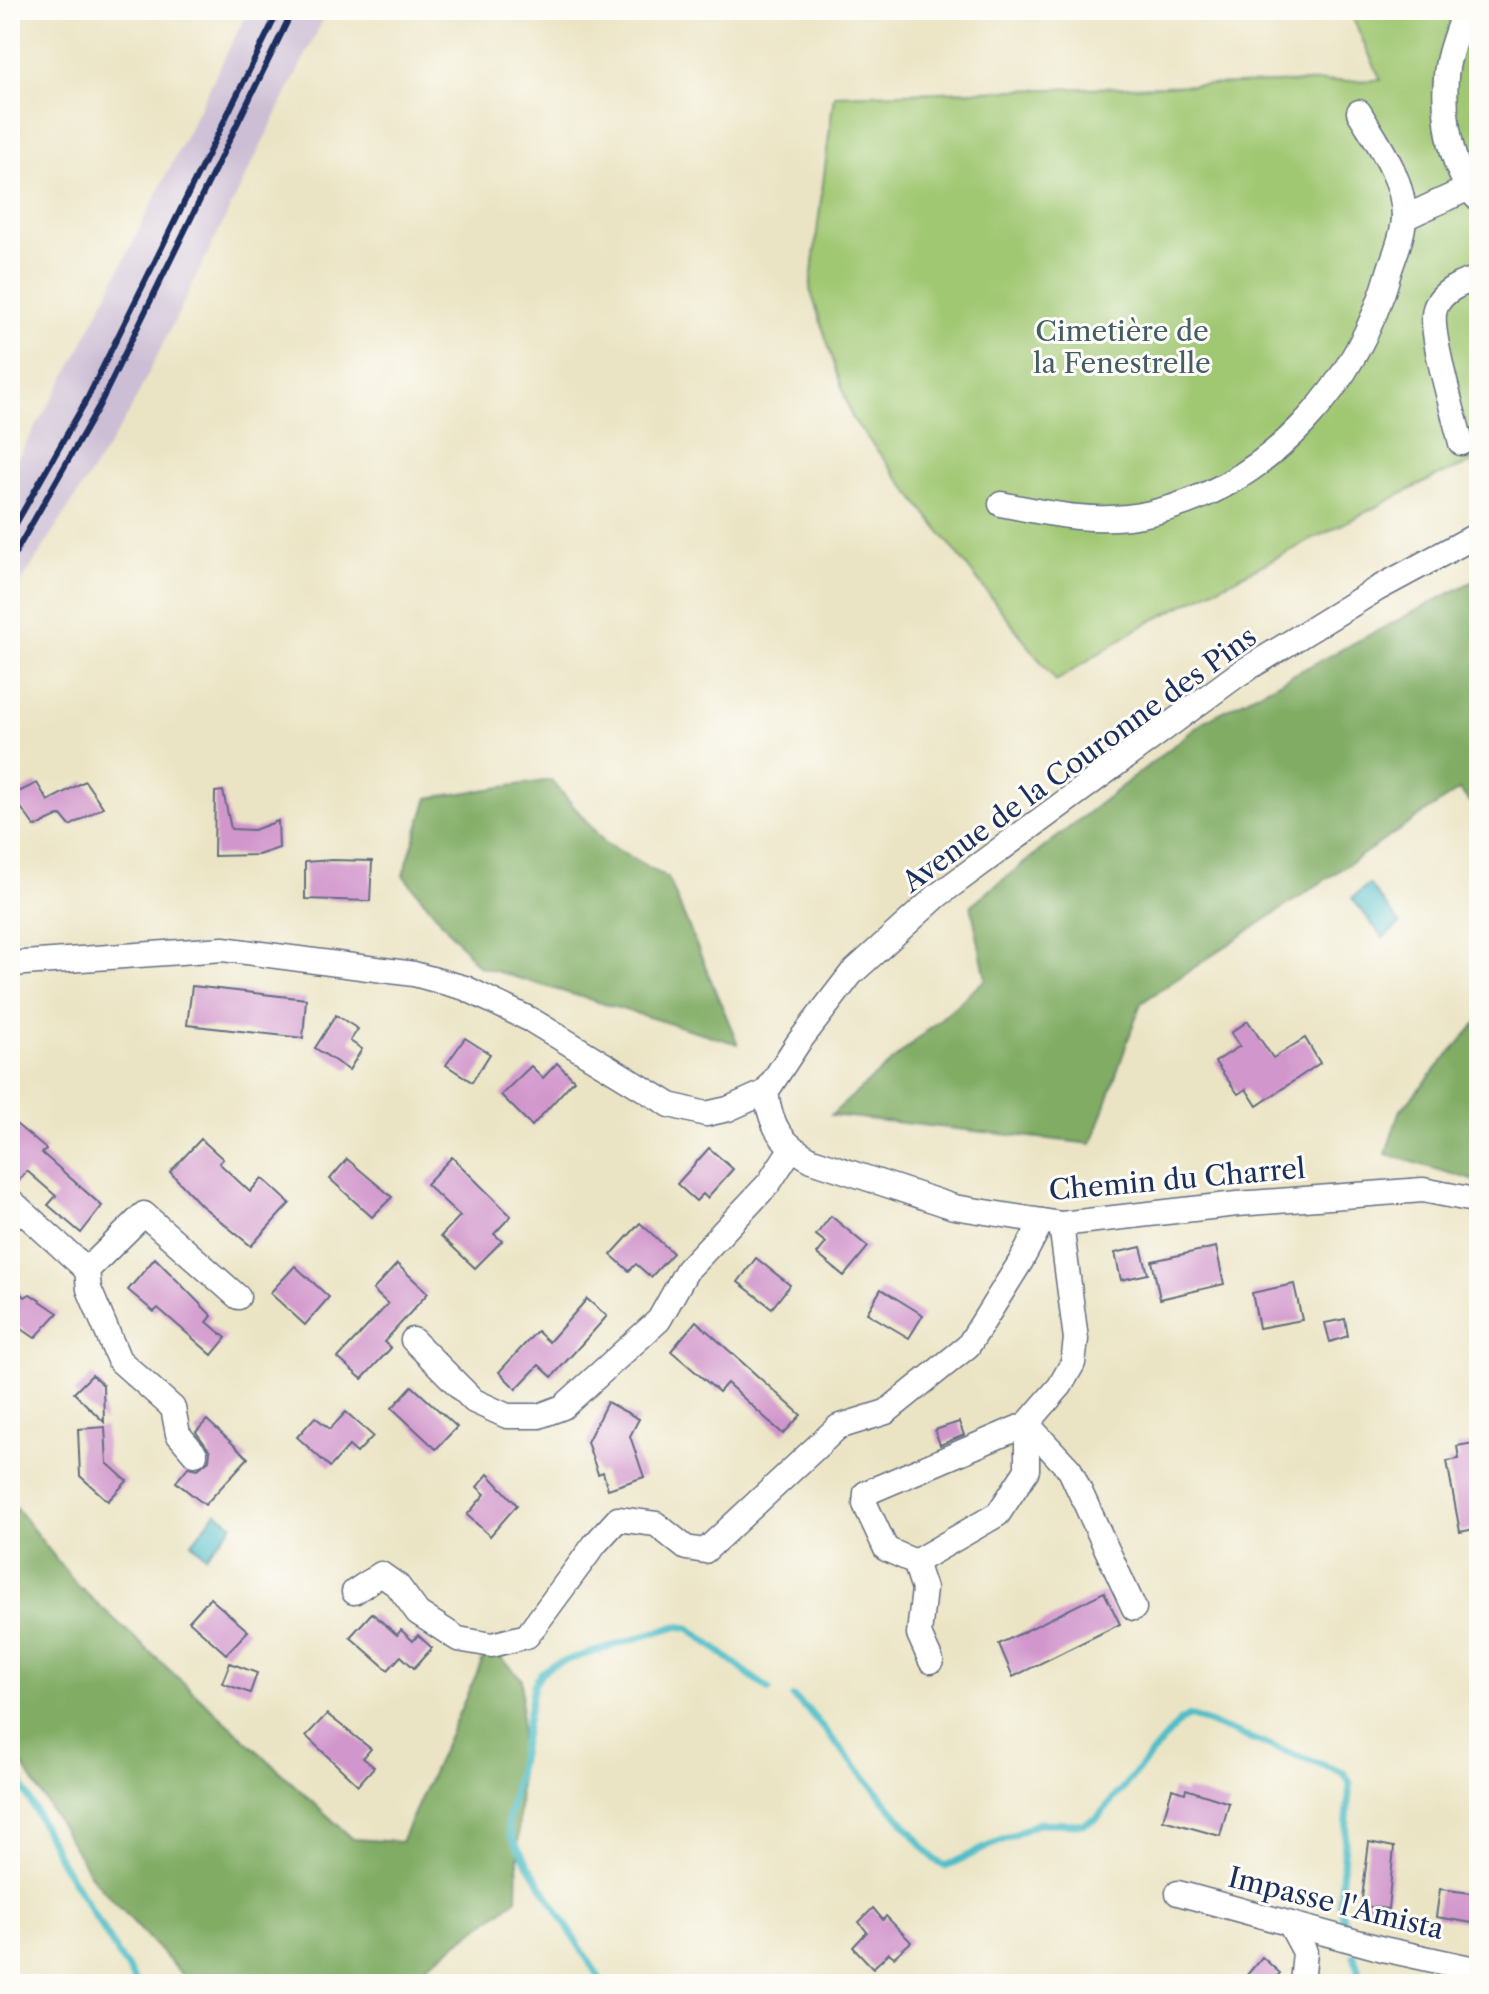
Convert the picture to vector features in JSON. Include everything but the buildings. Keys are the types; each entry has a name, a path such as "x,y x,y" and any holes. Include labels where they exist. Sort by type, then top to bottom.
{"street":[{"path":"1404,218 1473,195 1452,146 1446,111 1446,74 1464,10"},
{"path":"1001,504 1089,519 1149,514 1202,495 1278,451 1307,424 1350,366 1378,309 1404,218 1398,185 1359,112"},
{"path":"1461,443 1435,334 1435,309 1450,290 1479,279"},
{"name":"Avenue de la Couronne des Pins","path":"766,1092 798,1043 851,974 937,896 1237,675 1377,589 1479,534"},
{"path":"10,964 223,949 414,974 465,988 531,1020 670,1105 706,1114 748,1102 766,1092 774,1130 791,1149 769,1183 687,1270 659,1320 563,1407 539,1416 507,1416 474,1401 413,1340"},
{"name":"Chemin du Charrel","path":"791,1149 825,1165 954,1207 1052,1222 1423,1190 1479,1201"},
{"path":"10,1200 87,1270 89,1289 119,1360 173,1408 178,1434 195,1454"},
{"path":"87,1270 144,1214 238,1297"},
{"path":"931,1661 919,1634 924,1589 915,1562 886,1549 865,1504 866,1493 1027,1424 1060,1386 1073,1363 1076,1339 1052,1222"},
{"path":"354,1592 381,1574 398,1586 418,1613 458,1639 492,1645 527,1636 595,1544 618,1519 656,1524 686,1548 705,1551 838,1427 886,1412 968,1346 1021,1261 1052,1222"},
{"path":"915,1562 998,1514 1027,1470 1027,1424"},
{"path":"1027,1424 1070,1470 1134,1608"},
{"name":"Impasse l'Amista","path":"1178,1893 1479,1970"},
{"path":"1290,1924 1305,1952 1302,1984"}],"shaded area":[{"path":"248,10 328,10 128,415 10,600 10,470 71,367"}],"green space":[{"name":"Cimetière de la Fenestrelle","path":"1349,10 1479,10 1479,460 1435,477 1140,627 1056,681 852,418 810,289 834,95 1381,80"},
{"path":"1479,578 1479,811 1459,790 1141,1003 1092,1144 831,1115 986,979 971,905 1206,720"},
{"path":"551,780 605,843 668,878 738,1044 478,966 403,875 428,798"},
{"path":"1479,1020 1479,1182 1386,1154 1399,1112"},
{"path":"10,1500 75,1583 353,1839 401,1842 489,1646 522,1679 517,1899 402,1984 191,1984 94,1880 10,1744"}],"water":[{"path":"1369,884 1400,924 1383,938 1352,898"},
{"path":"216,1512 233,1525 206,1556 192,1543"}],"waterway":[{"path":"603,1984 510,1835 508,1822 534,1685 541,1673 552,1665 676,1626 689,1628 769,1690"},
{"path":"793,1697 807,1709 935,1860 946,1866 1039,1823 1083,1824 1097,1818 1180,1721 1190,1716 1344,1773 1350,1783 1340,1902 1345,1928"},
{"path":"10,1761 60,1860 137,1984"},
{"path":"1354,1956 1362,1984"}],"railway":[{"path":"10,534 87,399 279,10"},
{"path":"10,562 99,406 293,10"}]}
